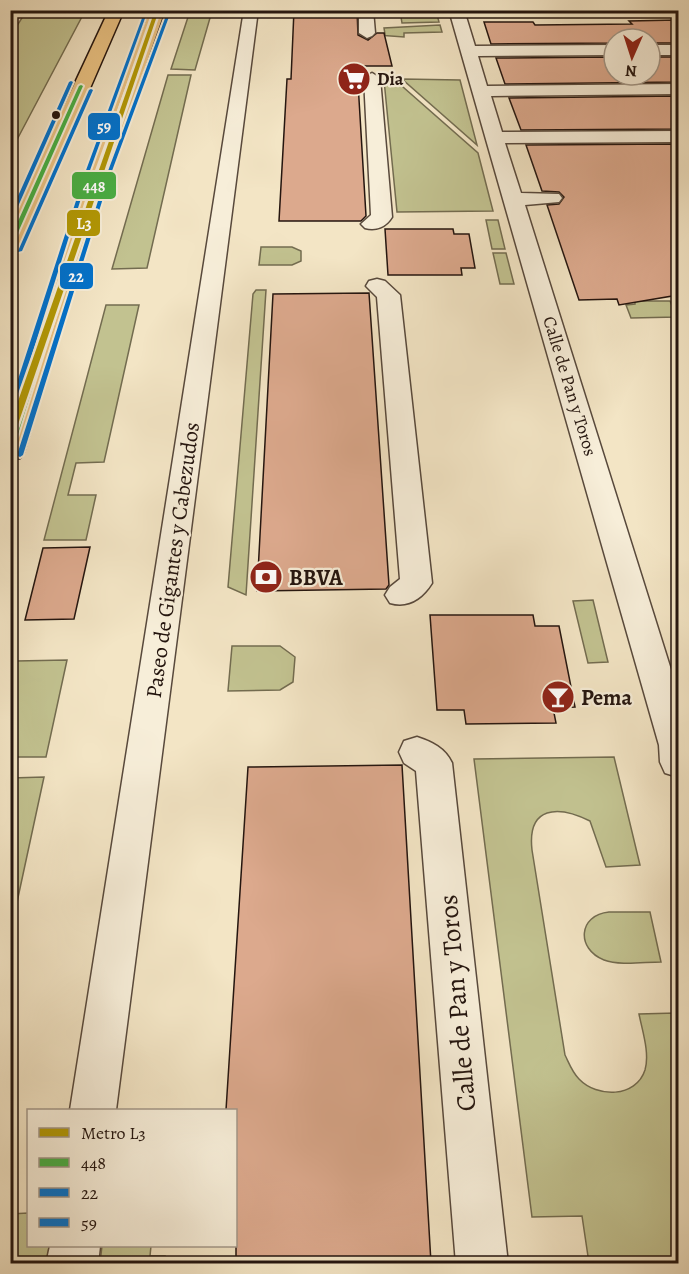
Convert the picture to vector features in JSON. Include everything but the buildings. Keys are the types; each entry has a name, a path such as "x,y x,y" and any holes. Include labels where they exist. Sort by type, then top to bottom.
{"main road":[{"path":"10,247 18,210 117,10"},
{"path":"10,452 97,176 158,10"}],"street":[{"name":"Paseo de Gigantes y Cabezudos","path":"93,1109 251,10"},
{"path":"366,10 368,33"},
{"name":"Calle de Pan y Toros","path":"456,10 677,745 678,762"},
{"path":"470,51 602,50"},
{"path":"662,50 678,50"},
{"path":"372,78 382,217 372,224"},
{"path":"481,91 678,89"},
{"path":"495,138 678,136"},
{"path":"513,199 552,198"},
{"path":"377,286 388,295 416,583 401,595"},
{"name":"Calle de Pan y Toros","path":"417,752 434,763 482,1263"},
{"path":"72,1263 75,1247"}],"green space":[{"path":"27,10 85,11 11,151 11,35"},
{"path":"190,11 212,11 195,70 171,69"},
{"path":"407,11 436,11 439,22 402,23 401,17 409,17"},
{"path":"440,25 442,32 404,33 404,37 377,35 385,34 384,28"},
{"path":"168,75 191,75 147,268 112,269"},
{"path":"402,79 460,80 477,145"},
{"path":"384,80 395,80 478,153 493,211 397,212"},
{"path":"486,220 498,220 505,249 492,249"},
{"path":"261,247 292,247 301,251 301,261 292,265 259,265"},
{"path":"493,253 506,253 514,284 500,284"},
{"path":"256,290 266,290 246,595 228,587 253,294"},
{"path":"635,301 670,301 677,317 631,318 626,305 635,304"},
{"path":"106,305 139,305 104,462 76,463 68,495 96,495 86,540 44,540"},
{"path":"593,600 608,662 588,663 573,601"},
{"path":"232,646 280,646 295,657 293,682 280,690 228,691"},
{"path":"67,660 46,757 11,757 11,682 16,661"},
{"path":"614,757 640,865 606,867 590,821 567,813 547,813 540,817 534,825 532,850 565,1055 577,1076 587,1085 605,1092 625,1090 633,1086 645,1070 647,1056 639,1014 676,1013 678,1026 678,1263 589,1263 582,1216 532,1217 474,759"},
{"path":"44,777 11,930 11,778"},
{"path":"650,912 661,962 617,963 595,955 585,941 586,926 599,914"},
{"path":"27,1213 27,1247 49,1247 47,1263 11,1263 10,1214"},
{"path":"102,1247 151,1247 150,1256 165,1256 165,1263 100,1263"}],"metro line":[{"name":"L3","path":"10,436 157,10"}],"transit line":[{"name":"59","path":"10,415 87,173 147,10"},
{"name":"448","path":"10,450 97,176 158,10"},
{"name":"22","path":"20,455 107,179 168,14"},
{"name":"59","path":"10,220 71,82"},
{"name":"448","path":"10,246 81,86"},
{"name":"22","path":"20,251 91,90"}],"place":[{"name":"Dia","path":"354,79"},
{"name":"BBVA","path":"266,577"},
{"name":"Pema","path":"558,697"}]}
